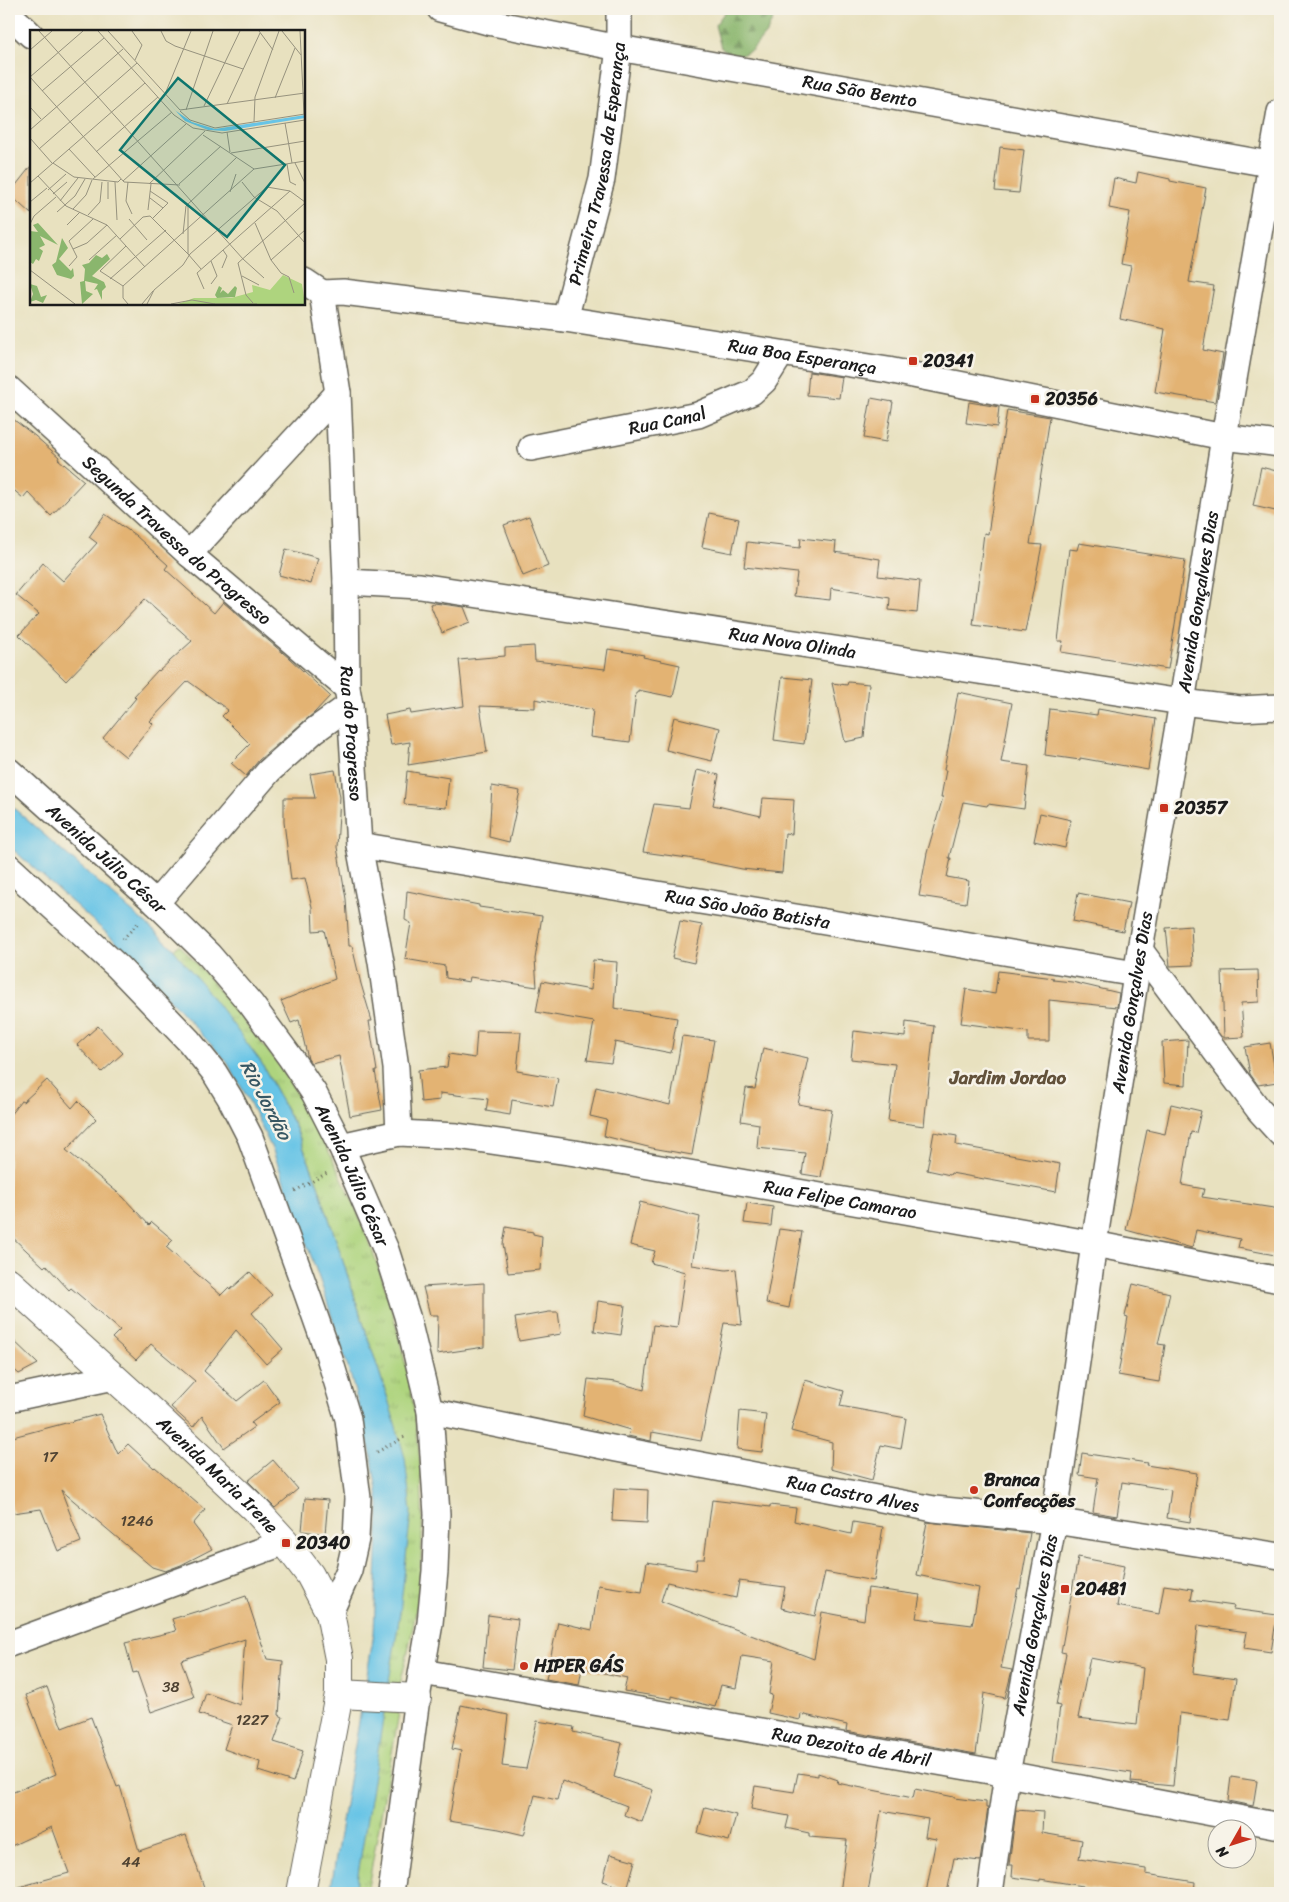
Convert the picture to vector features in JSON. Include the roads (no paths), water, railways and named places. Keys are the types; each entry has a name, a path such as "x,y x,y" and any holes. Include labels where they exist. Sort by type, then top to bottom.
{"main road":[{"name":"Avenida Maria Irene","path":"9,1282 254,1508 285,1542 310,1575 330,1613 344,1694 301,1893"},
{"path":"344,1694 416,1689"}],"street":[{"name":"Rua São Bento","path":"440,9 488,22 619,48 1276,166"},
{"name":"Primeira Travessa da Esperança","path":"566,318 602,179 619,48 619,9"},
{"path":"9,14 30,34"},
{"name":"Avenida Gonçalves Dias","path":"990,1893 1007,1774 1054,1520 1094,1244 1138,962 1224,437 1276,166 1280,112"},
{"name":"Rua Boa Esperança","path":"313,287 566,318 888,370 1224,437 1280,444"},
{"name":"Rua do Progresso","path":"313,287 338,393 349,696 359,846 381,962 395,1059 399,1133"},
{"name":"Rua Canal","path":"531,448 698,415 752,392 764,380 781,354"},
{"name":"Segunda Travessa do Progresso","path":"9,389 349,696"},
{"path":"190,554 338,393"},
{"name":"Rua Nova Olinda","path":"346,582 430,587 1182,702 1240,709 1280,707"},
{"name":"Rua Nova Olinda","path":"1240,709 1280,693"},
{"path":"149,911 269,771 315,730 349,696"},
{"name":"Avenida Júlio César","path":"9,771 149,911 209,955 251,1004 314,1093 338,1158 386,1250 408,1316 430,1411 436,1473 437,1523 430,1622 416,1689 391,1893"},
{"name":"Rua São João Batista","path":"359,846 730,906 1138,962"},
{"path":"9,867 113,962 189,1041 214,1072 250,1137 303,1280 348,1419 358,1498 356,1539 349,1570 330,1613"},
{"path":"1138,962 1280,1133"},
{"path":"338,1158 399,1133"},
{"name":"Rua Felipe Camarao","path":"399,1133 457,1136 575,1153 1094,1244 1280,1280"},
{"path":"9,1399 114,1377"},
{"name":"Rua Castro Alves","path":"430,1411 617,1449 934,1509 1054,1520 1280,1556"},
{"path":"9,1644 285,1542"},
{"name":"Rua Dezoito de Abril","path":"416,1689 1007,1774 1280,1826"}],"water":[{"name":"Rio Jordão","path":"9,804 169,944 210,994 261,1062 296,1129 318,1185 388,1399 405,1458 411,1512 400,1613 355,1893 330,1893 374,1633 379,1504 371,1454 351,1377 323,1289 273,1151 248,1099 227,1062 121,946 9,846"}],"place":[{"name":"20341","path":"913,361"},
{"name":"20356","path":"1035,399"},
{"name":"20357","path":"1164,808"},
{"name":"Branca Confecções","path":"974,1490"},
{"name":"20340","path":"286,1543"},
{"name":"20481","path":"1065,1589"},
{"name":"HIPER GÁS","path":"524,1666"}],"district":[{"name":"Jardim Jordao","path":"1008,1077"}]}
